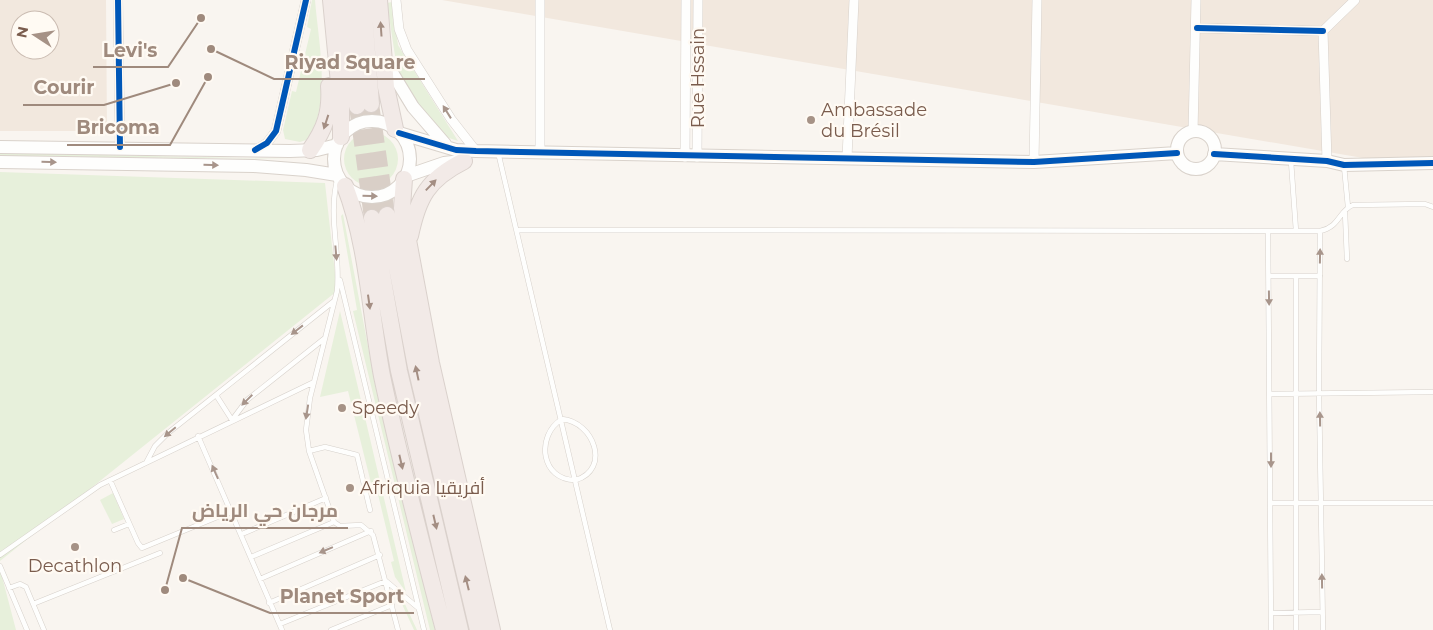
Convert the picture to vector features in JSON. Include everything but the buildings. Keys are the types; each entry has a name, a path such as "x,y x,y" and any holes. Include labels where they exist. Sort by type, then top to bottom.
{"highway":[{"path":"331,0 341,104 339,141"},
{"path":"347,0 364,105 363,0"},
{"path":"379,0 382,55 389,109 397,131"},
{"path":"310,150 321,135 328,118 330,99 328,64 335,40"},
{"path":"408,246 416,208 426,190 450,168 470,156"},
{"path":"405,178 402,208 430,363 492,630"},
{"path":"340,179 356,221 377,348 394,432 444,630"},
{"path":"460,630 399,371 379,216 478,630"}],"street":[{"path":"118,0 120,148"},
{"path":"255,150 267,143 276,131 306,0"},
{"path":"396,0 399,29 406,50 451,119 470,156"},
{"path":"540,0 540,152"},
{"name":"Rue Hssain","path":"686,0 691,157"},
{"name":"Rue Hssain","path":"691,157 698,0"},
{"path":"847,158 854,0"},
{"path":"1034,162 1036,0"},
{"path":"1193,132 1197,28 1196,0"},
{"path":"1197,28 1323,31 1355,0"},
{"path":"1323,31 1328,161"},
{"path":"382,55 413,107 446,146"},
{"path":"397,131 408,149 409,168 405,178 390,193 371,197 353,192 340,179 334,160 339,141 348,130 366,122 386,124 397,131 446,146 470,156"},
{"path":"276,131 281,143 290,151"},
{"path":"1193,132 1199,132 1210,137 1213,142 1214,154 1204,167 1193,169 1183,164 1177,153 1179,142 1183,137 1193,132"},
{"path":"0,147 290,151 310,150 339,141"},
{"path":"405,178 444,163 470,156 498,152 1034,162 1177,153"},
{"path":"1214,154 1328,161 1344,165 1433,163"},
{"path":"0,162 254,166 306,170 340,179"}],"lane":[{"path":"498,152 610,630"},
{"path":"1291,160 1296,231"},
{"path":"1344,165 1347,259"},
{"path":"340,179 333,205 338,274 424,630"},
{"path":"517,230 1320,231 1333,226 1346,209 1355,204 1423,204 1433,207"},
{"path":"1268,231 1271,630"},
{"path":"1320,231 1319,392 1323,630"},
{"path":"338,274 335,300 306,420 309,451 334,522 340,526 361,525 371,531 380,555 397,630"},
{"path":"1269,276 1320,276"},
{"path":"1296,276 1296,630"},
{"path":"147,462 161,439 335,300"},
{"path":"232,420 247,400 326,337"},
{"path":"0,555 86,493 198,436 314,382"},
{"path":"1270,394 1433,392"},
{"path":"216,395 232,420"},
{"path":"562,419 580,425 590,436 594,445 593,467 586,476 576,480 557,475 546,459 545,446 548,434 562,419"},
{"path":"198,436 282,630"},
{"path":"309,451 326,447 357,456 370,510"},
{"path":"110,480 139,545 144,548 232,511"},
{"path":"242,534 326,498"},
{"path":"1270,503 1433,503"},
{"path":"251,556 334,522"},
{"path":"114,530 130,525"},
{"path":"260,579 371,531"},
{"path":"33,604 160,553"},
{"path":"269,603 380,555"},
{"path":"0,566 27,630"},
{"path":"386,581 418,608"},
{"path":"280,624 386,581"},
{"path":"9,588 18,584 24,586 44,630"},
{"path":"330,630 392,605"},
{"path":"1270,613 1322,612"}],"shaded area":[{"path":"0,0 106,0 107,131 0,131"},
{"path":"442,0 1433,0 1433,170"}],"green space":[{"path":"312,0 315,0 319,34 322,92 314,126 306,140 300,142 285,139 283,130 292,91 296,92 311,29 307,27"},
{"path":"392,2 398,45 458,141 440,135 405,91 397,69 387,3"},
{"path":"371,132 381,134 390,140 396,149 398,159 396,169 390,178 381,184 371,186 361,184 352,178 346,169 344,159 346,149 352,140 361,134"},
{"path":"0,153 298,159 0,156"},
{"path":"0,172 325,183 337,291 0,561"},
{"path":"343,214 377,394 435,630 430,630 353,311 357,310 341,216"},
{"path":"340,311 406,592 395,577 391,562 394,561 376,486 372,487 348,391 320,397"},
{"path":"113,493 124,519 112,524 100,500"},
{"path":"0,569 16,630 0,630"},
{"path":"403,600 417,630 414,630 401,602"}],"tunnel":[{"path":"371,104 387,215"},
{"path":"357,106 372,218"}],"cycle path":[{"path":"118,0 120,147"},
{"path":"255,150 267,143 276,131 306,0"},
{"path":"1197,28 1323,31"},
{"path":"399,133 456,150 476,151 1034,162 1177,153"},
{"path":"1214,154 1327,161 1344,165 1433,163"}],"place":[{"name":"Levi's","path":"201,18"},
{"name":"Riyad Square","path":"211,49"},
{"name":"Bricoma","path":"208,77"},
{"name":"Courir","path":"176,83"},
{"name":"Ambassade du Brésil","path":"811,120"},
{"name":"Speedy","path":"342,408"},
{"name":"Afriquia أفريقيا","path":"350,488"},
{"name":"Decathlon","path":"75,547"},
{"name":"Planet Sport","path":"183,578"},
{"name":"مرجان حي الرياض","path":"165,590"}]}
